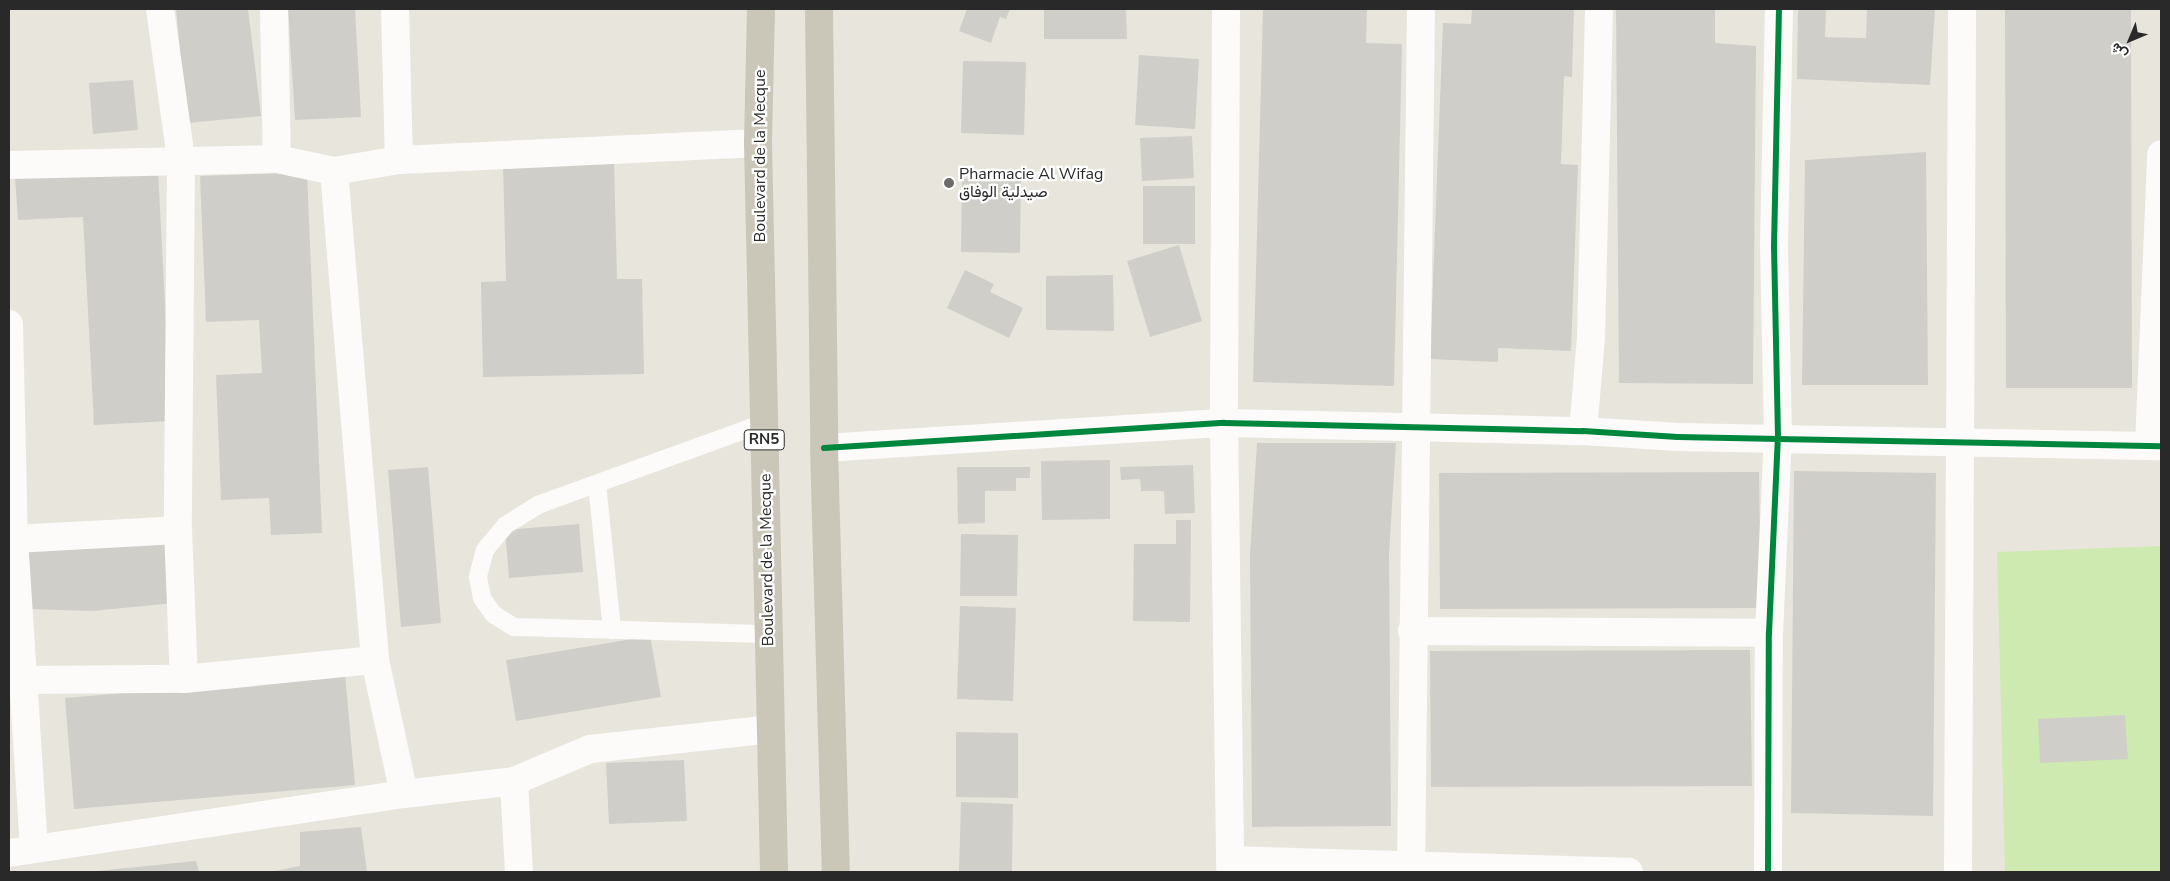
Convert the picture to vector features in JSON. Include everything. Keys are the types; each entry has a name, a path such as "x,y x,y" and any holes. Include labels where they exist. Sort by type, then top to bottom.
{"main road":[{"name":"Boulevard de la Mecque","path":"761,9 758,143 774,872"},
{"path":"818,9 824,448 836,872"}],"street":[{"path":"160,9 181,159 178,530 184,679"},
{"path":"274,9 277,159"},
{"path":"394,9 399,160"},
{"path":"1226,9 1224,423 1230,866 1628,872"},
{"path":"1411,869 1412,631 1418,429 1421,9"},
{"path":"1583,431 1591,338 1599,9"},
{"path":"1768,872 1770,633 1778,437 1774,237 1779,9"},
{"path":"1958,872 1962,441 1962,9"},
{"path":"9,165 181,159 277,159 334,171 399,160 758,143"},
{"path":"824,448 1224,423 1418,429 1583,431 1678,437 1778,437 2155,446 2161,154"},
{"path":"334,171 375,660 404,794"},
{"path":"9,324 14,538 22,680 21,850 404,794 514,781 590,749 771,729"},
{"path":"14,538 178,530"},
{"path":"1412,631 1770,633"},
{"path":"22,680 184,679 375,660"},
{"path":"514,781 519,872"}],"lane":[{"path":"764,423 538,506 505,526 485,550 478,577 482,598 493,614 514,627 768,634"},
{"path":"598,484 612,630"}],"green space":[{"path":"2161,546 2161,872 2005,872 1997,552"}],"building":[{"path":"176,9 248,9 261,116 187,123"},
{"path":"288,9 355,9 361,117 295,120"},
{"path":"967,9 1010,9 1006,19 1000,17 991,43 959,31"},
{"path":"1044,9 1126,9 1127,39 1044,39"},
{"path":"1263,9 1367,9 1366,43 1402,44 1394,386 1253,382"},
{"path":"1472,9 1574,9 1572,77 1564,76 1561,164 1578,165 1571,351 1498,348 1498,362 1430,359 1443,23 1471,24"},
{"path":"1616,9 1715,9 1715,43 1756,46 1753,384 1619,383"},
{"path":"1798,9 1826,9 1825,37 1866,38 1867,9 1935,9 1930,85 1797,79"},
{"path":"2005,9 2131,9 2132,388 2006,388"},
{"path":"1139,55 1199,59 1195,129 1135,125"},
{"path":"963,61 1026,62 1024,135 961,133"},
{"path":"133,80 138,130 93,134 89,83"},
{"path":"1192,136 1194,178 1142,181 1140,138"},
{"path":"1926,152 1928,385 1802,385 1805,160"},
{"path":"614,162 617,279 642,279 644,374 483,377 481,282 506,281 503,164"},
{"path":"158,170 171,421 94,425 83,217 18,220 15,177"},
{"path":"307,172 322,533 271,535 269,498 221,500 216,375 262,373 259,320 206,322 200,176"},
{"path":"962,179 1021,180 1020,253 961,252"},
{"path":"1143,186 1195,186 1195,244 1143,244"},
{"path":"1179,245 1202,321 1150,337 1127,261"},
{"path":"965,270 994,284 990,292 1023,308 1009,338 947,308"},
{"path":"1113,275 1114,331 1046,330 1046,276"},
{"path":"1257,443 1396,443 1389,553 1391,826 1252,827 1250,554"},
{"path":"1110,460 1110,519 1042,520 1041,461"},
{"path":"1193,465 1195,513 1165,514 1164,491 1141,491 1140,479 1121,480 1120,467"},
{"path":"428,467 441,623 401,627 388,470"},
{"path":"957,467 1030,467 1030,478 1016,478 1016,491 985,491 985,523 958,524"},
{"path":"1794,471 1936,473 1933,816 1791,813"},
{"path":"1759,472 1761,608 1440,609 1439,473"},
{"path":"1176,520 1191,520 1190,622 1133,621 1134,544 1176,544"},
{"path":"579,524 583,572 509,578 505,530"},
{"path":"961,534 1018,535 1017,596 960,596"},
{"path":"168,541 174,603 92,611 26,609 23,545"},
{"path":"960,606 1016,608 1013,701 957,699"},
{"path":"650,636 661,697 516,721 506,660"},
{"path":"1750,650 1752,786 1431,787 1430,651"},
{"path":"345,674 355,785 74,809 65,698"},
{"path":"2125,715 2128,759 2040,763 2038,719"},
{"path":"956,732 1018,733 1018,798 956,797"},
{"path":"684,760 687,821 609,824 606,763"},
{"path":"961,802 1013,804 1012,872 959,872"},
{"path":"361,827 367,872 270,872 300,866 300,832"},
{"path":"196,861 199,872 97,872 97,871"}],"cycle path":[{"path":"1768,872 1769,633 1778,437 1774,247 1779,9"},
{"path":"824,448 1224,423 1583,431 1678,437 2161,446"}],"place":[{"name":"Pharmacie Al Wifag صيدلية الوفاق","path":"949,183"}]}
